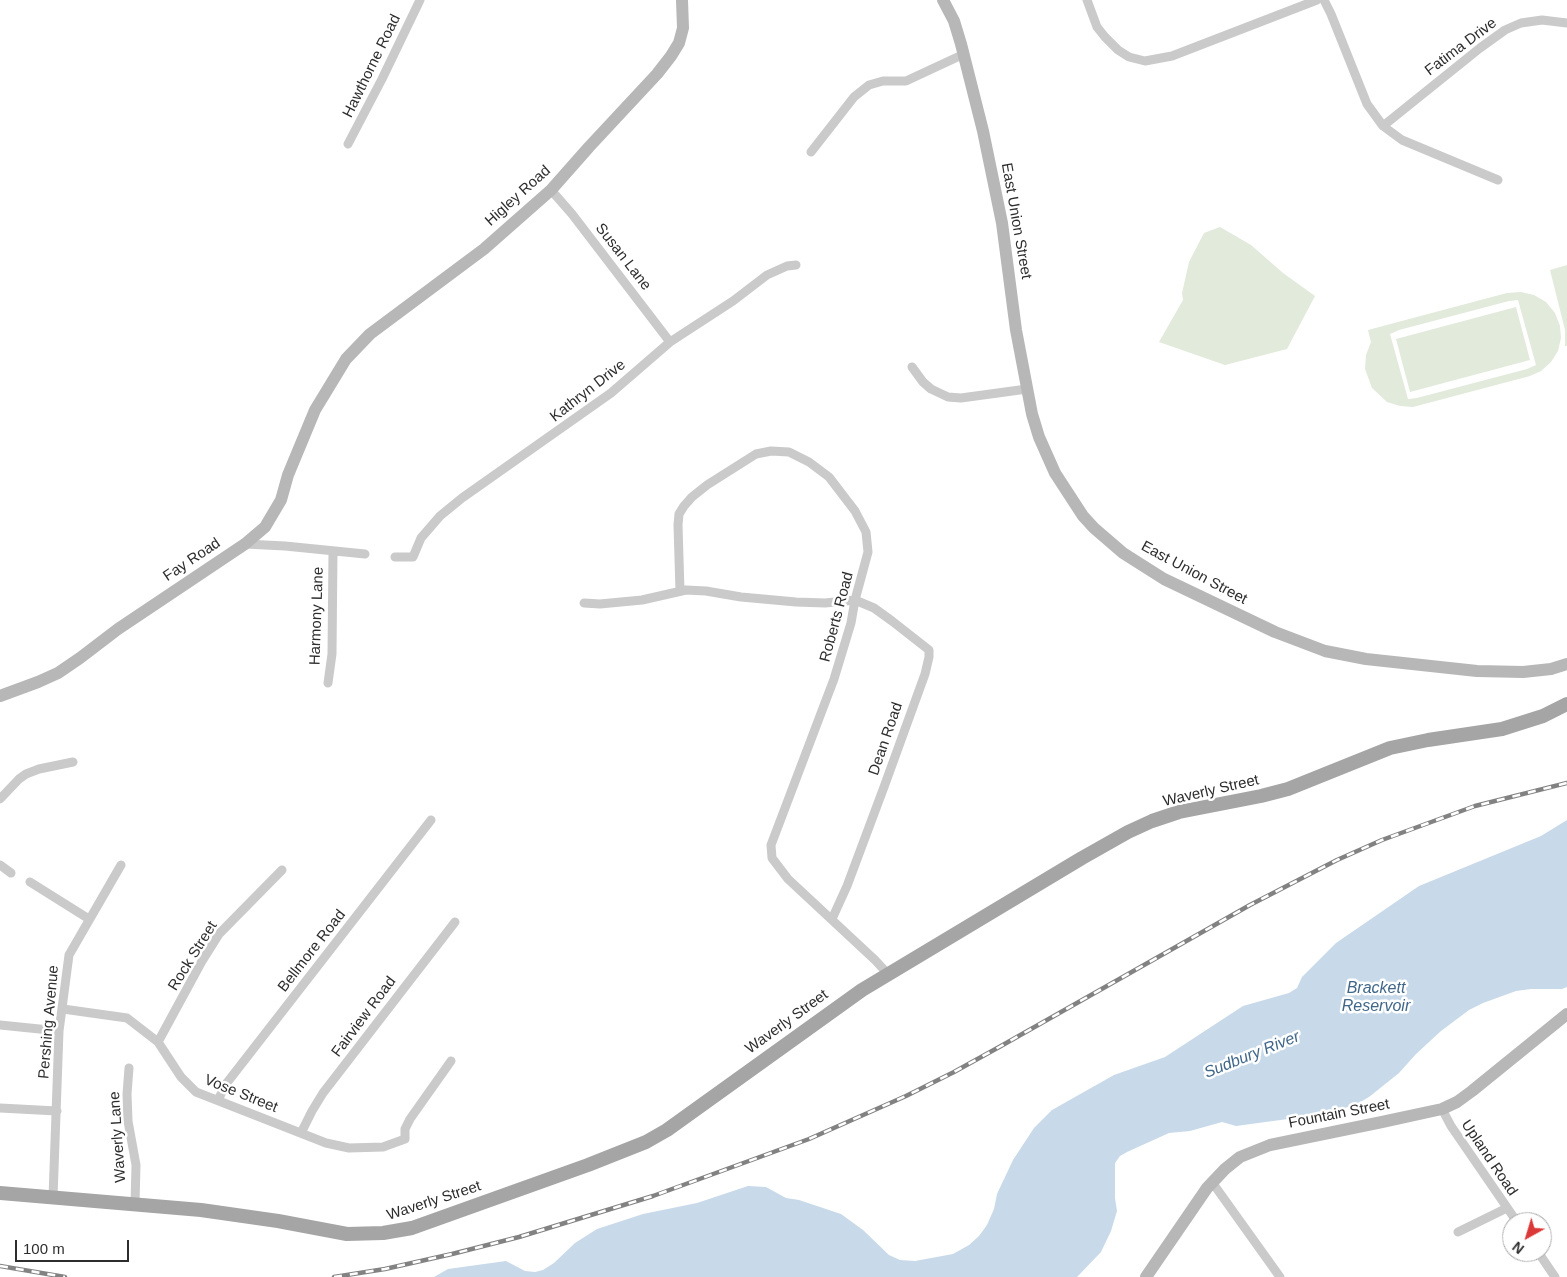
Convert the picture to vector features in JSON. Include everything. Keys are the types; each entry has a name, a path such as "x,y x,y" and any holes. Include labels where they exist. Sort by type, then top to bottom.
{"main road":[{"name":"Waverly Street","path":"0,1193 240,1215 347,1234 383,1233 412,1228 588,1165 646,1142 667,1130 837,1006 1095,850 1152,821 1179,812 1288,789 1316,779 1360,759 1399,746 1512,726 1542,716 1567,704"}],"street":[{"name":"Hawthorne Road","path":"348,144 420,0"},
{"name":"Higley Road","path":"330,384 346,359 370,334 484,249 551,190 657,74 671,56 679,43 683,28 682,0"},
{"name":"East Union Street","path":"943,0 954,20 983,132 1002,223 1016,330 1027,389 1039,438 1055,473 1083,516 1106,540 1141,566 1274,632 1304,644 1346,656 1486,671 1523,672 1567,664"},
{"path":"1088,0 1098,27 1105,37 1118,50 1129,57 1145,61 1172,56 1317,0"},
{"path":"1324,0 1367,104 1383,126 1402,140 1498,180"},
{"name":"Fatima Drive","path":"1383,126 1505,30 1521,23 1542,20 1567,23"},
{"path":"811,152 854,97 869,84 882,81 906,81 964,54"},
{"name":"Susan Lane","path":"551,190 572,214 670,342"},
{"name":"Kathryn Drive","path":"395,557 413,557 421,538 440,516 462,498 611,393 670,342 732,301 767,275 788,266 796,265"},
{"path":"912,367 931,389 948,397 961,398 1027,389"},
{"name":"Fay Road","path":"0,696 58,673 118,629 245,544 265,527 281,500 299,446 315,410 330,384"},
{"name":"Roberts Road","path":"680,591 679,514 684,506 707,485 756,454 771,450 789,452 809,462 829,477 855,511 866,532 868,552 851,623 834,679 771,845 772,858 788,879 888,974"},
{"path":"245,544 365,554"},
{"name":"Harmony Lane","path":"328,683 332,654 333,551"},
{"path":"584,604 642,600 680,591 706,591 741,597 796,602 825,603 855,600"},
{"name":"Dean Road","path":"832,919 884,787 929,657 929,650 922,644 874,608 855,600"},
{"path":"0,800 7,790 26,774 39,769 73,762"},
{"name":"Bellmore Road","path":"218,1100 226,1084 431,820"},
{"path":"0,865 11,872"},
{"name":"Pershing Avenue","path":"53,1197 59,1031 68,955 121,865"},
{"name":"Rock Street","path":"158,1042 202,961 219,934 282,870"},
{"path":"30,882 89,919"},
{"name":"Fairview Road","path":"302,1133 323,1093 455,922"},
{"name":"Vose Street","path":"63,1008 127,1018 158,1042 185,1083 196,1092 326,1143 349,1148 383,1147 405,1139 410,1119 451,1061"},
{"name":"Fountain Street","path":"1146,1277 1193,1206 1212,1182 1240,1157 1270,1145 1382,1122 1442,1108 1457,1102 1567,1014"},
{"path":"0,1025 59,1031"},
{"name":"Waverly Lane","path":"129,1068 127,1094 129,1132 136,1165 135,1204"},
{"path":"0,1108 57,1111"},
{"name":"Upland Road","path":"1442,1108 1451,1126 1510,1212"},
{"path":"1212,1182 1280,1277"},
{"path":"1458,1232 1507,1208"},
{"path":"1545,1262 1555,1277"}],"green space":[{"path":"1220,227 1251,245 1283,273 1315,296 1287,349 1225,365 1159,342 1183,300 1182,293 1189,262 1204,233"},
{"path":"1567,265 1567,346 1565,346 1565,330 1550,270"},
{"path":"1521,292 1534,295 1546,302 1555,313 1560,326 1561,338 1558,351 1551,362 1541,371 1530,376 1413,407 1387,402 1372,388 1365,369 1366,355 1371,342 1368,330 1507,293","holes":["1518,300 1536,365 1527,369 1408,399 1390,334 1399,330"]},
{"path":"1516,307 1530,360 1410,392 1396,339"}],"water":[{"name":"Brackett Reservoir","path":"1567,820 1567,987 1562,989 1516,991 1469,1010 1441,1031 1399,1073 1357,1104 1326,1114 1236,1126 1222,1122 1190,1131 1169,1133 1120,1156 1115,1163 1117,1211 1111,1231 1101,1252 1077,1277 434,1277 448,1269 506,1261 525,1271 535,1272 543,1270 554,1263 575,1243 597,1229 643,1214 697,1203 748,1186 766,1187 786,1198 799,1200 841,1214 863,1230 889,1255 900,1260 915,1261 953,1254 969,1245 987,1225 994,1209 997,1194 1013,1160 1034,1128 1052,1110 1114,1075 1165,1057 1243,1006 1289,993 1297,988 1302,977 1336,943 1419,886 1541,836"}],"railway":[{"path":"334,1277 385,1269 519,1237 653,1196 809,1139 906,1096 954,1072 1250,905 1337,860 1382,840 1475,806 1567,783"},
{"path":"0,1266 65,1277"}],"water label":[{"name":"Sudbury River","path":"1252,1055"}]}
